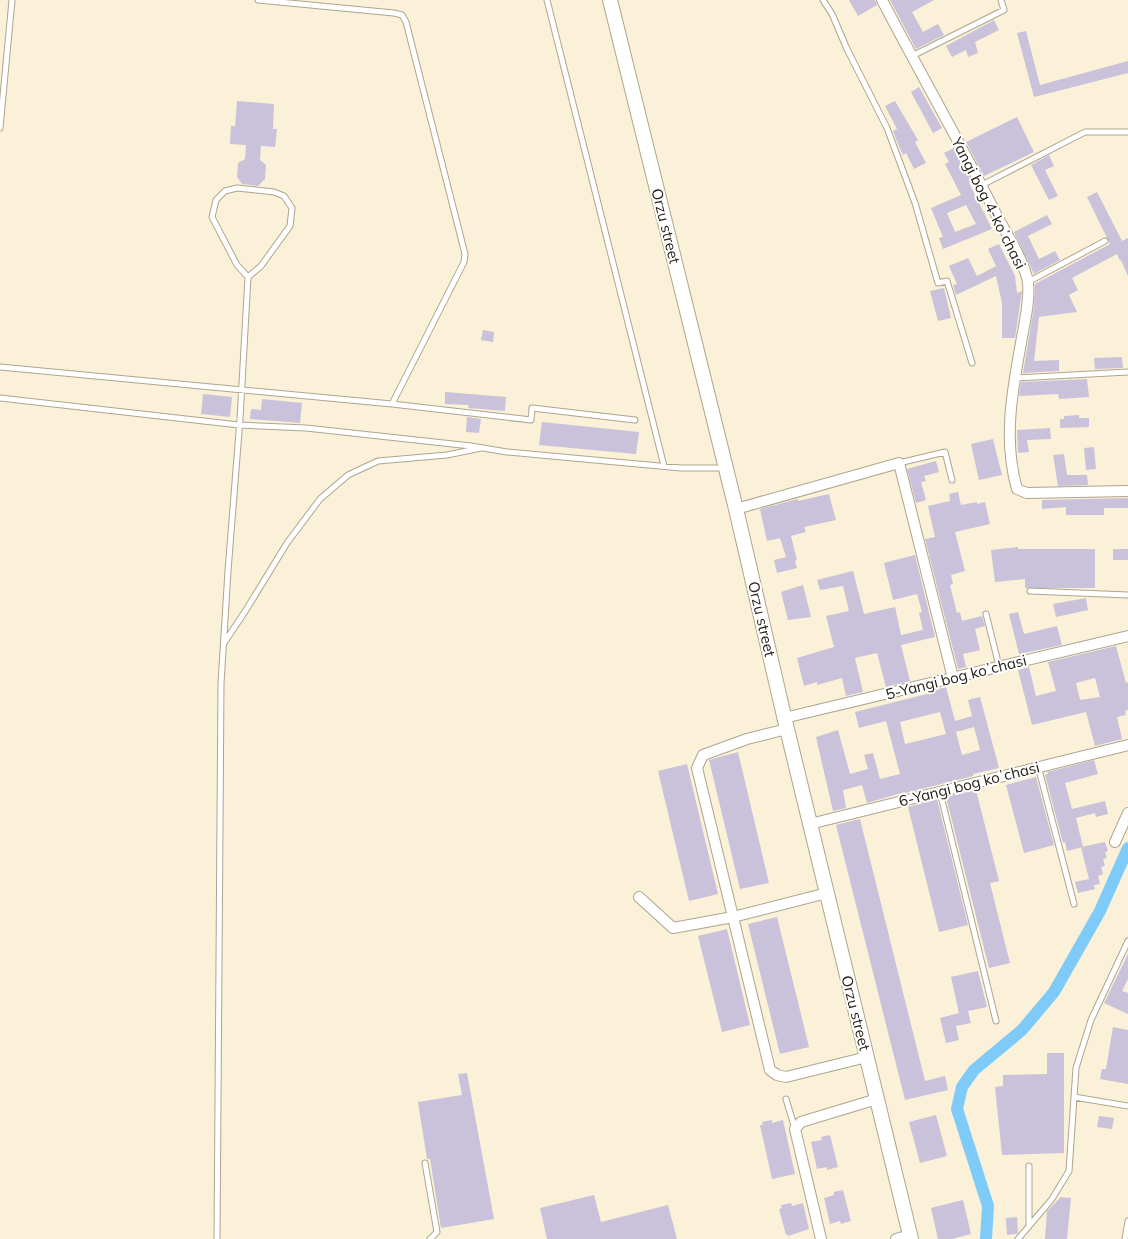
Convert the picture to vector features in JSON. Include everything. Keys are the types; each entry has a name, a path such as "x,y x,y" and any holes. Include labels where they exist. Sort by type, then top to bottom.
{"main road":[{"name":"Orzu street","path":"610,0 736,509 785,724 911,1237"}],"street":[{"name":"Yangi bog 4-koʼchasi","path":"882,0 982,185 1022,264 1028,282 1027,306 1014,378 1008,431 1017,489 1027,493 1128,490"},
{"path":"736,509 899,463 953,678"},
{"name":"5-Yangi bog koʼchasi","path":"866,1057 786,1077 776,1075 770,1070 697,768 704,754 785,724 999,666 1128,636"},
{"name":"6-Yangi bog koʼchasi","path":"810,824 1128,744"},
{"path":"1116,842 1128,813"},
{"path":"639,897 673,928 733,917 827,893"},
{"path":"821,1239 795,1129 801,1122 877,1099"},
{"path":"896,1239 911,1237"}],"lane":[{"path":"0,128 12,0"},
{"path":"258,0 394,13 402,15 406,22 465,254 464,262 392,404"},
{"path":"547,0 664,466"},
{"path":"822,0 832,14 887,128 915,202 938,282 947,281 972,363"},
{"path":"912,56 1004,10 1001,0"},
{"path":"982,185 1084,132 1128,132"},
{"path":"218,1239 221,693 248,277 237,265 212,217 216,200 225,191 237,188 274,192 284,196 292,208 290,226 261,266 248,277"},
{"path":"1028,282 1105,241"},
{"path":"0,367 392,404 531,420 532,408 635,420"},
{"path":"1014,378 1128,372"},
{"path":"0,398 239,426 306,428 508,452 664,466 726,468"},
{"path":"224,643 287,543 320,499 348,475 378,461 447,455 484,448"},
{"path":"899,463 945,452 952,480"},
{"path":"1030,591 1128,595"},
{"path":"986,614 999,666"},
{"path":"1038,766 1074,904"},
{"path":"940,792 996,1021"},
{"path":"1018,1239 1052,1199 1069,1171 1076,1068 1091,1020 1128,941"},
{"path":"1074,1097 1128,1106"},
{"path":"786,1099 795,1129"},
{"path":"425,1164 437,1232 430,1239"},
{"path":"1029,1166 1029,1226"},
{"path":"1125,1239 1128,1221"}],"building":[{"path":"849,0 875,0 877,5 858,16"},
{"path":"890,0 934,0 912,12 923,32 938,24 944,35 916,49"},
{"path":"994,20 999,30 975,42 978,53 968,57 966,50 952,57 946,46"},
{"path":"1026,31 1040,85 1128,61 1128,73 1034,97 1017,33"},
{"path":"919,87 942,128 933,133 911,92"},
{"path":"237,101 274,104 273,129 277,129 275,147 261,146 260,160 266,165 265,179 258,186 242,184 237,177 238,163 245,159 246,145 230,144 231,126 235,126"},
{"path":"895,101 918,140 915,142 926,163 914,169 906,153 903,155 893,131 897,129 885,106"},
{"path":"1017,117 1034,152 984,176 966,142"},
{"path":"954,148 972,182 969,183 992,229 943,249 939,238 943,237 931,208 961,195 945,164 949,162 944,153","holes":["966,205 976,224 955,232 947,213"]},
{"path":"1049,155 1054,166 1045,170 1058,196 1049,200 1031,165"},
{"path":"1097,192 1122,241 1128,238 1128,276 1117,254 1072,278 1078,290 1069,295 1077,312 1039,317 1034,361 1059,360 1059,371 1023,373 1034,307 1035,284 1110,244 1087,197"},
{"path":"1047,215 1052,224 1028,236 1039,259 1055,251 1060,260 1034,274 1014,232"},
{"path":"999,244 1015,276 1017,293 1022,291 1015,338 1002,338 1002,303 996,276 956,295 953,285 957,284 949,266 968,258 977,276 996,266 988,249"},
{"path":"944,288 951,318 938,321 930,291"},
{"path":"483,330 494,332 493,342 481,340"},
{"path":"1122,357 1123,368 1095,369 1094,358"},
{"path":"1087,379 1089,397 1059,399 1058,394 1019,396 1021,382"},
{"path":"445,392 506,397 505,411 468,408 469,405 445,404"},
{"path":"203,394 232,397 230,417 201,414"},
{"path":"262,399 302,403 300,423 250,419 251,409 261,410"},
{"path":"1079,415 1079,418 1089,418 1089,427 1060,428 1060,419 1064,419 1064,416"},
{"path":"467,417 481,419 479,433 466,432"},
{"path":"542,422 639,432 636,454 539,445"},
{"path":"1050,428 1051,439 1027,440 1029,452 1018,453 1017,430"},
{"path":"993,439 1002,475 979,480 971,444"},
{"path":"1094,447 1096,469 1086,470 1084,448"},
{"path":"1064,454 1067,475 1087,475 1088,485 1058,486 1053,455"},
{"path":"936,461 939,472 924,476 926,481 921,482 926,500 916,503 907,469"},
{"path":"958,492 961,505 985,502 990,524 955,532 965,571 951,575 953,584 950,585 957,613 960,612 962,621 982,616 985,626 975,629 980,650 963,654 966,667 958,669 925,539 935,537 928,506 950,501 949,494"},
{"path":"829,494 836,520 804,527 806,532 791,536 797,568 777,573 774,560 786,557 780,538 767,541 760,509 798,499 798,501"},
{"path":"1128,498 1128,508 1104,508 1104,515 1066,515 1066,507 1042,509 1042,500"},
{"path":"1018,547 1018,549 1095,549 1095,588 1025,588 1025,579 995,582 991,550"},
{"path":"1113,549 1128,549 1128,560 1113,560"},
{"path":"915,555 935,637 901,645 910,681 886,687 877,653 855,658 863,692 846,696 842,678 817,685 817,682 804,686 797,658 834,647 826,616 849,611 843,586 820,590 817,580 853,571 864,614 895,607 901,635 923,630 919,613 922,612 917,594 893,600 884,563"},
{"path":"803,585 811,617 788,620 781,592"},
{"path":"1086,598 1088,610 1056,617 1053,604"},
{"path":"1018,612 1024,634 1057,626 1062,645 1019,654 1009,614"},
{"path":"1116,646 1126,683 1128,682 1128,710 1125,711 1126,715 1117,717 1122,739 1095,746 1086,712 1032,725 1018,670 1029,667 1036,696 1056,691 1048,662","holes":["1095,678 1100,697 1080,700 1076,683"]},
{"path":"946,687 955,721 972,716 968,700 980,697 999,768 867,803 862,785 843,790 846,808 833,811 816,737 838,730 850,774 868,769 864,755 873,753 880,779 900,774 886,721 859,728 855,712 935,692 935,690","holes":["940,712 946,734 905,744 900,722","974,727 980,750 962,755 956,732"]},
{"path":"738,752 769,883 740,889 709,760"},
{"path":"1094,760 1098,774 1065,783 1072,809 1105,801 1108,814 1096,817 1095,813 1076,818 1083,847 1067,851 1065,842 1063,843 1045,775 1048,774 1047,772"},
{"path":"687,764 718,894 689,901 658,771"},
{"path":"1036,777 1054,845 1024,853 1006,785"},
{"path":"976,790 999,881 990,883 1010,963 989,968 946,797"},
{"path":"937,799 968,925 939,932 908,807"},
{"path":"860,819 925,1081 945,1076 948,1090 905,1100 836,825"},
{"path":"1105,842 1108,851 1105,852 1107,858 1103,859 1105,866 1101,867 1103,874 1098,876 1100,884 1094,885 1095,889 1078,893 1075,882 1089,879 1081,847"},
{"path":"777,917 809,1047 780,1054 748,924"},
{"path":"727,929 750,1025 722,1032 698,936"},
{"path":"1128,954 1128,979 1122,991 1128,993 1128,1014 1104,1003"},
{"path":"978,971 987,1007 968,1011 971,1023 956,1026 959,1040 946,1043 940,1018 959,1013 951,977"},
{"path":"1113,1027 1128,1030 1128,1084 1100,1079 1102,1069 1106,1069"},
{"path":"1047,1053 1064,1053 1064,1153 1002,1155 995,1087 1003,1086 1003,1075 1047,1074"},
{"path":"467,1073 494,1219 441,1228 430,1159 427,1159 418,1102 462,1095 458,1074"},
{"path":"936,1115 947,1156 920,1163 909,1122"},
{"path":"1099,1116 1114,1118 1112,1129 1097,1127"},
{"path":"772,1120 772,1123 783,1120 795,1174 772,1179 760,1125 763,1125 762,1122"},
{"path":"830,1135 838,1167 827,1170 827,1167 817,1169 811,1142 822,1140 821,1137"},
{"path":"843,1190 851,1221 841,1224 840,1221 830,1224 824,1198 834,1195 834,1192"},
{"path":"594,1195 601,1222 668,1205 677,1239 547,1239 540,1208"},
{"path":"1061,1197 1071,1198 1067,1239 1045,1239 1047,1211"},
{"path":"963,1200 971,1234 952,1239 938,1239 931,1208"},
{"path":"791,1203 792,1206 803,1203 809,1229 788,1236 786,1235 779,1209 782,1208 781,1205"},
{"path":"1017,1217 1018,1233 1007,1235 1006,1218"}],"waterway":[{"path":"986,1239 988,1206 957,1109 962,1087 974,1070 1022,1030 1054,992 1100,911 1128,848"}]}
